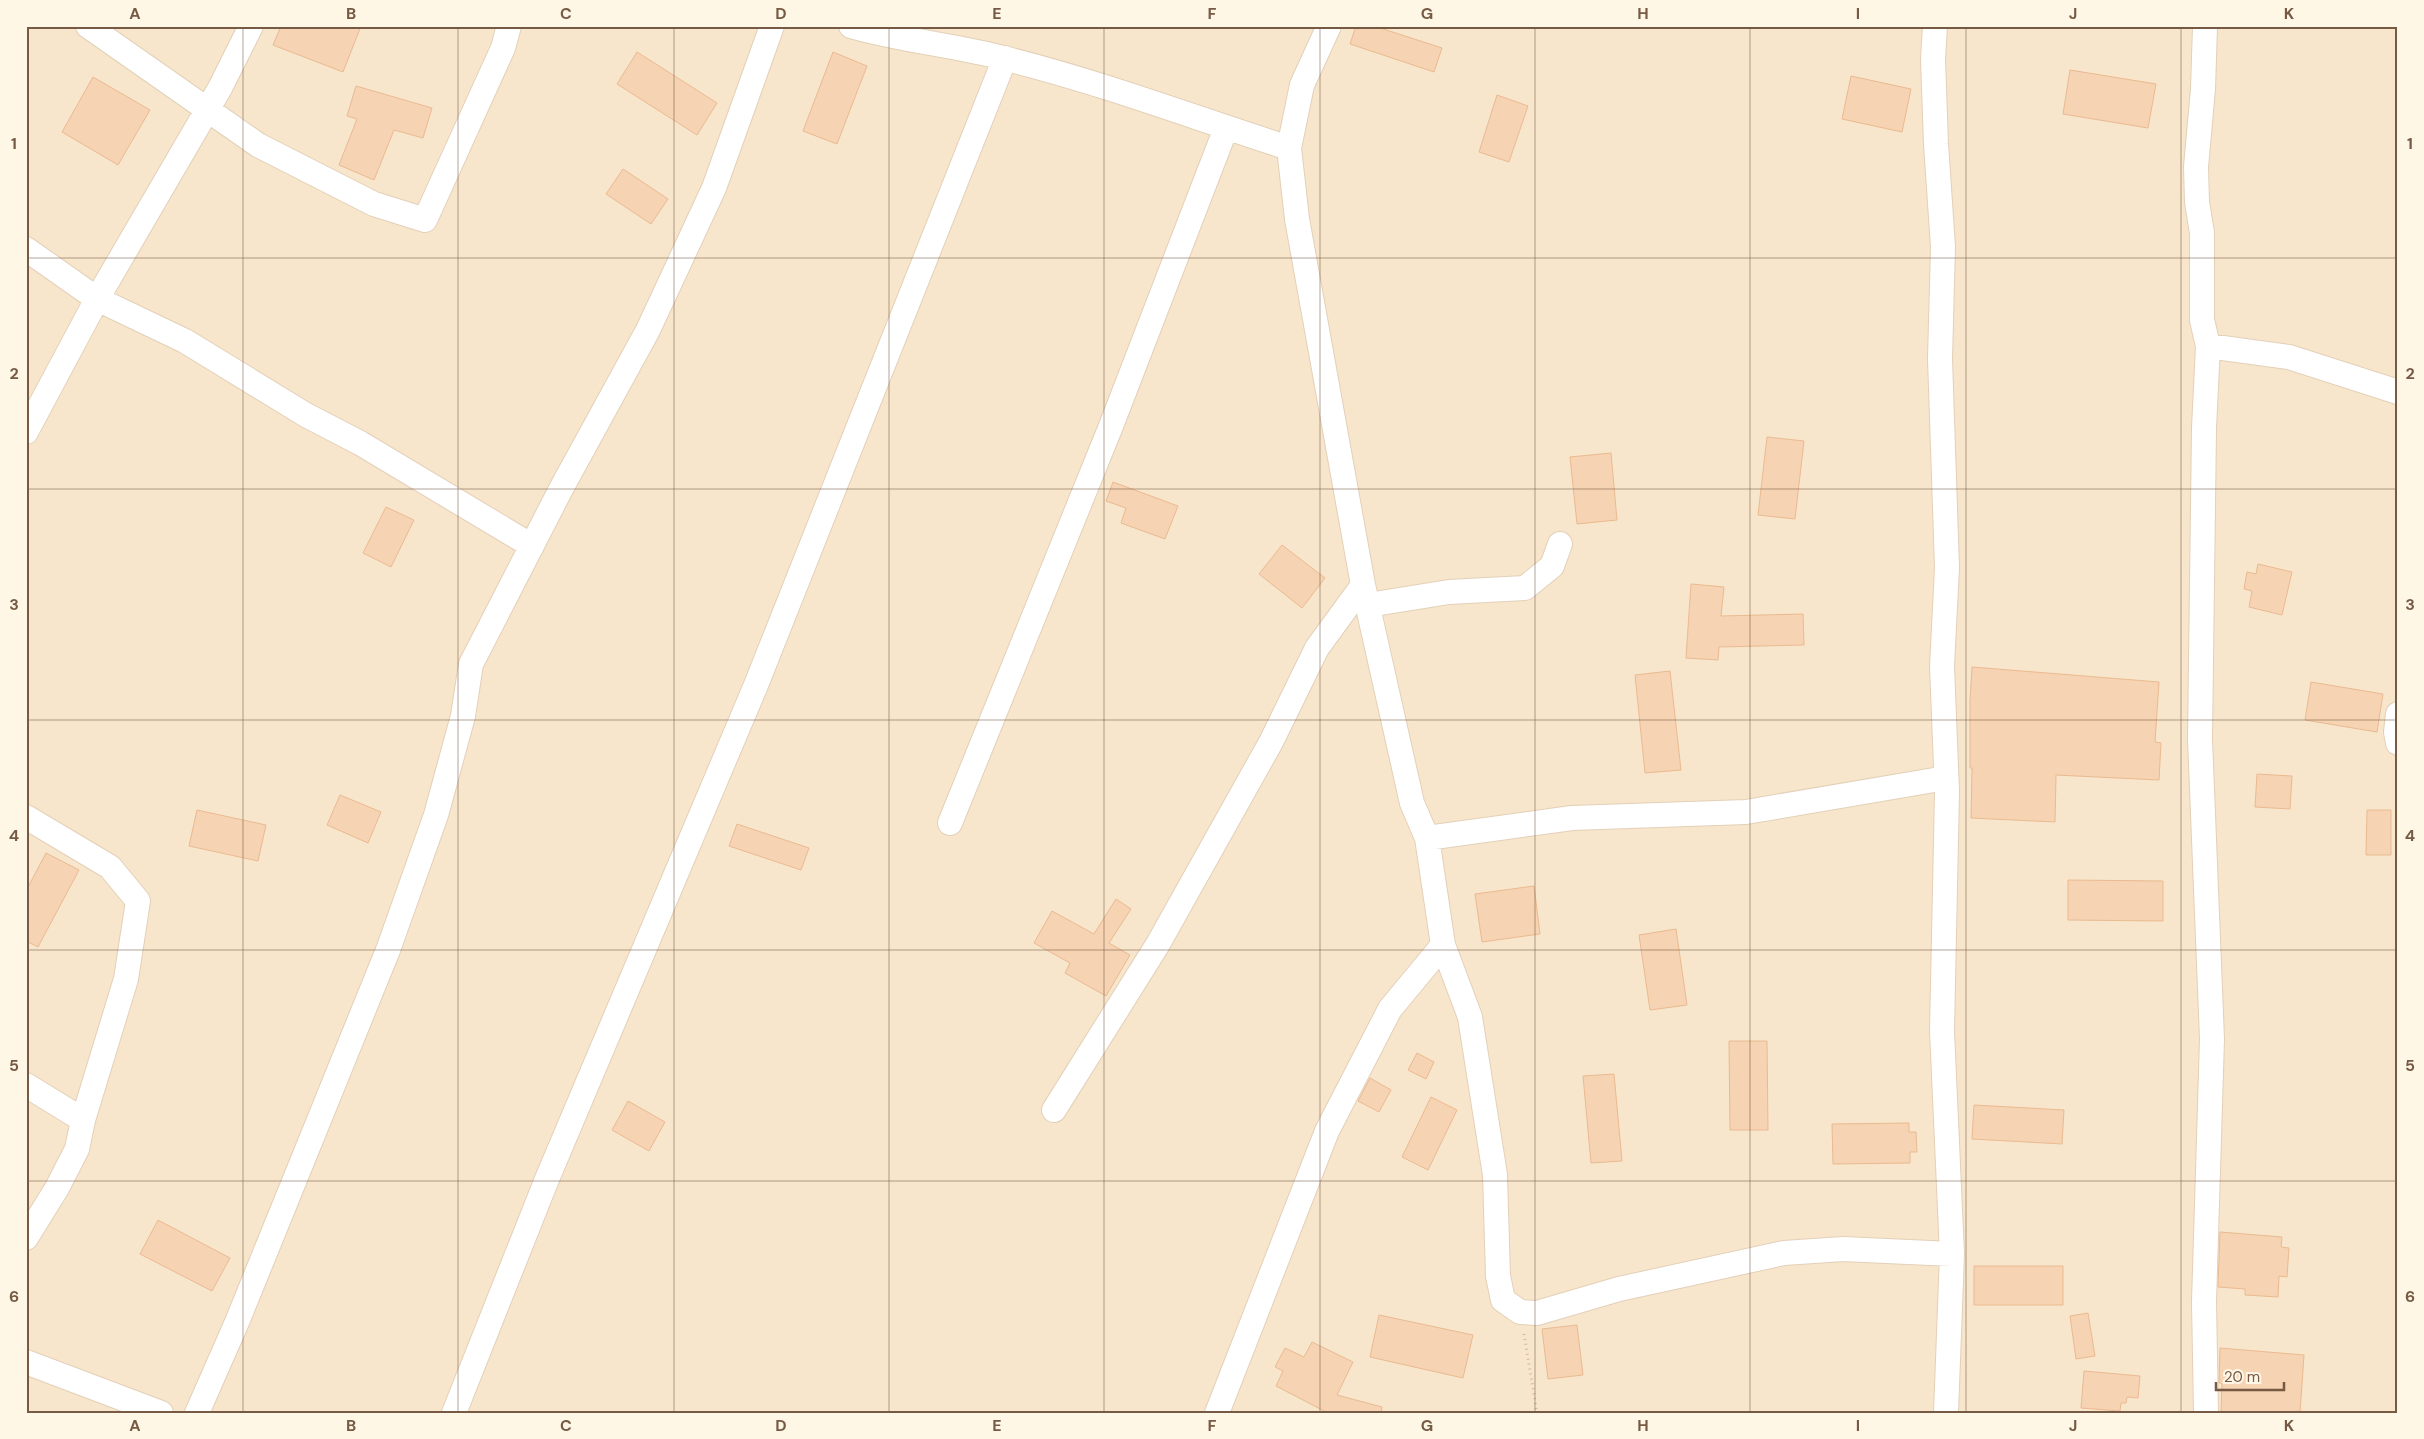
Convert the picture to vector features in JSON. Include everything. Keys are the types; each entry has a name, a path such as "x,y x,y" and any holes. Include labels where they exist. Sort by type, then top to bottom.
{"street":[{"path":"88,26 205,110 258,145 366,200 425,220 503,48 509,26"},
{"path":"26,432 97,299 205,110 220,88 251,26"},
{"path":"197,1413 237,1322 388,950 436,815 464,716 471,664 648,330 706,206 772,26"},
{"path":"851,26 874,33 1005,58 1105,86 1289,148"},
{"path":"1329,26 1302,85 1289,148 1297,219 1365,595 1412,803 1428,838 1443,945 1470,1017 1495,1175 1498,1276 1503,1300 1520,1312 1537,1313 1619,1289 1784,1252 1843,1249 1952,1254"},
{"path":"1935,26 1932,59 1943,247 1940,359 1947,568 1942,666 1946,778 1942,1032 1952,1254 1946,1413"},
{"path":"2205,26 2203,89 2196,167 2197,202 2202,233 2202,320 2208,346 2204,428 2200,739 2212,1039 2204,1302 2206,1413"},
{"path":"454,1413 548,1179 756,685 1005,58"},
{"path":"950,823 1111,426 1226,128"},
{"path":"26,249 97,299 185,342 306,415 360,443 532,546"},
{"path":"2208,346 2289,357 2398,392"},
{"path":"1054,1110 1158,944 1271,742 1317,648 1365,595 1524,588 1552,566 1560,544"},
{"path":"2398,714 2396,732 2398,743"},
{"path":"1428,838 1572,818 1746,812 1946,778"},
{"path":"26,817 110,867 138,901 126,979 83,1120 77,1149 30,1225"},
{"path":"1217,1413 1327,1131 1390,1009 1443,945"},
{"path":"26,1085 83,1120"},
{"path":"26,1362 161,1413"}],"path":[{"path":"1520,1312 1537,1413"}],"shaded area":[{"path":"26,26 2398,26 2398,1413 26,1413"}],"building":[{"path":"281,26 361,26 343,72 273,45"},
{"path":"1356,26 1374,26 1442,48 1434,72 1350,44"},
{"path":"637,52 717,103 697,135 617,84"},
{"path":"833,52 867,66 837,144 803,131"},
{"path":"2070,70 2156,84 2148,128 2063,114"},
{"path":"1851,76 1911,89 1902,132 1842,119"},
{"path":"93,77 150,110 118,165 62,132"},
{"path":"356,86 432,108 423,138 394,130 374,180 339,165 357,119 347,116"},
{"path":"1497,95 1528,106 1509,162 1479,152"},
{"path":"623,169 668,199 651,224 606,194"},
{"path":"1767,437 1804,441 1795,519 1758,515"},
{"path":"1611,453 1617,520 1577,524 1570,457"},
{"path":"1113,482 1178,506 1165,539 1121,523 1126,508 1106,501"},
{"path":"386,507 414,520 391,567 363,553"},
{"path":"1282,545 1325,578 1302,608 1259,574"},
{"path":"2258,564 2292,572 2282,615 2249,607 2252,591 2244,589 2247,572 2256,574"},
{"path":"1691,584 1724,587 1721,616 1803,614 1804,645 1719,647 1718,660 1686,658"},
{"path":"1972,667 2159,682 2155,742 2161,743 2159,780 2056,775 2055,822 1971,818 1970,701"},
{"path":"1670,671 1681,770 1645,773 1635,675"},
{"path":"2311,682 2383,694 2377,732 2305,720"},
{"path":"2257,774 2292,776 2290,809 2255,807"},
{"path":"340,795 381,812 368,843 327,825"},
{"path":"197,810 266,825 258,861 189,846"},
{"path":"2367,810 2391,810 2391,855 2366,855"},
{"path":"737,824 809,848 801,870 729,846"},
{"path":"46,853 79,870 38,947 26,941 26,891"},
{"path":"2068,880 2163,881 2163,921 2068,920"},
{"path":"1534,886 1540,934 1482,942 1475,894"},
{"path":"1116,899 1131,909 1109,943 1130,955 1106,996 1065,973 1070,963 1034,943 1052,911 1094,934"},
{"path":"1676,929 1687,1005 1650,1010 1639,935"},
{"path":"1729,1041 1767,1041 1768,1130 1730,1130"},
{"path":"1417,1053 1434,1062 1426,1079 1408,1070"},
{"path":"1614,1074 1622,1161 1591,1163 1583,1076"},
{"path":"1370,1078 1391,1090 1379,1112 1358,1101"},
{"path":"1431,1097 1457,1110 1428,1170 1402,1157"},
{"path":"628,1101 665,1122 649,1151 612,1130"},
{"path":"1974,1105 2064,1110 2062,1144 1972,1139"},
{"path":"1909,1123 1909,1132 1916,1132 1917,1152 1910,1152 1910,1163 1833,1164 1832,1124"},
{"path":"158,1220 230,1258 212,1291 140,1254"},
{"path":"2220,1232 2282,1237 2281,1247 2289,1248 2287,1277 2279,1276 2278,1297 2245,1295 2245,1289 2218,1287"},
{"path":"1974,1266 2063,1266 2063,1305 1974,1305"},
{"path":"2088,1313 2095,1356 2076,1359 2070,1316"},
{"path":"1379,1315 1473,1335 1463,1378 1370,1357"},
{"path":"1577,1325 1583,1375 1548,1379 1542,1329"},
{"path":"1312,1342 1353,1362 1337,1395 1382,1407 1381,1413 1328,1413 1276,1386 1283,1371 1275,1367 1285,1348 1304,1357"},
{"path":"2220,1348 2304,1355 2300,1413 2221,1413 2222,1383 2219,1383"},
{"path":"2084,1371 2140,1376 2138,1398 2127,1397 2126,1403 2121,1403 2120,1411 2081,1408"}]}
